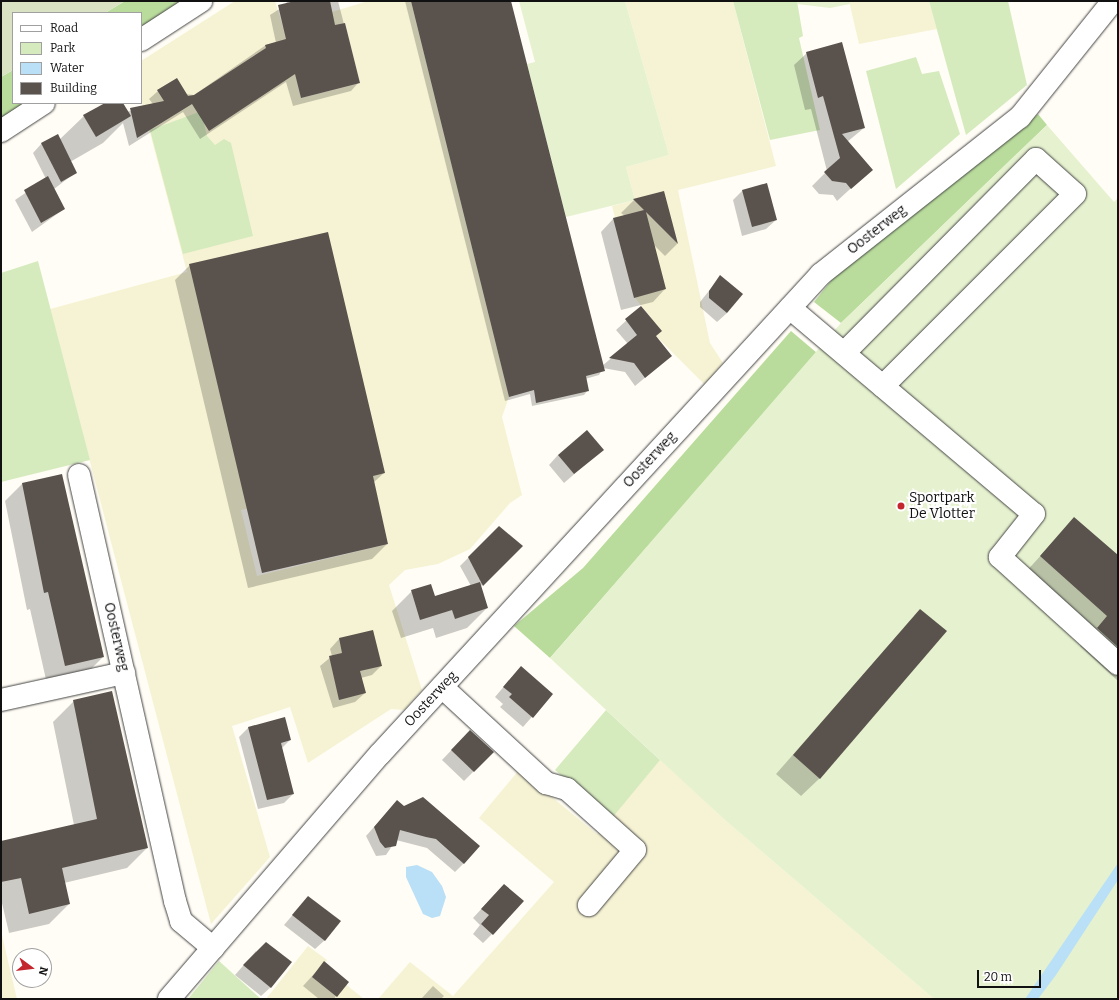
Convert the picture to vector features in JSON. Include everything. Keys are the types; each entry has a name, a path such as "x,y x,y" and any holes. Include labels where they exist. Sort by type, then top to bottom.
{"street":[{"path":"142,39 201,1"},
{"name":"Oosterweg","path":"169,999 442,686 821,274 1020,117 1113,1"},
{"path":"1,131 42,104"},
{"path":"844,353 1036,159 1075,194 883,386"},
{"path":"790,308 1034,514 1000,557 1118,664"},
{"name":"Oosterweg","path":"79,475 181,921 213,948"},
{"path":"1,700 124,673"},
{"path":"442,686 546,783 567,789 635,850 589,905"}],"shaded area":[{"path":"235,1 275,1 283,27 368,1 411,1 509,397 502,417 522,495 510,503 470,549 438,564 405,570 389,585 422,690 404,710 391,709 308,763 290,707 232,726 270,857 211,924 50,309 187,272 142,103 142,60","holes":["345,23 360,83 301,98 286,39","373,479 388,544 257,576 241,510"]},
{"path":"625,1 733,1 776,166 678,190 710,343 723,363 705,385 656,336 661,331 636,299 612,206 635,200 626,167 669,155"},
{"path":"849,1 929,1 937,29 859,44"},
{"path":"660,759 726,821 934,999 378,999 410,962 453,996 554,882 479,818 519,770 597,834"},
{"path":"1,931 12,978 12,988 14,988 17,999 1,999"},
{"path":"308,946 327,960 323,966 364,999 266,999"}],"green space":[{"path":"1,1 125,1 107,12 12,12 12,71 1,77"},
{"path":"125,1 185,1 142,29 142,12 107,12"},
{"path":"519,1 625,1 669,155 626,167 635,200 566,217 527,64 535,62"},
{"path":"733,1 797,1 803,36 799,38 820,130 770,140"},
{"path":"797,1 849,1 850,4 830,8 797,4"},
{"path":"929,1 1008,1 1027,85 966,135"},
{"path":"916,57 922,74 939,71 960,134 896,189 866,71"},
{"path":"12,71 12,104 23,104 1,118 1,77"},
{"path":"210,108 214,115 204,124 207,136 215,145 224,139 231,143 253,236 183,254 150,130"},
{"path":"1038,114 1047,125 841,323 814,302 838,272"},
{"name":"Sportpark De Vlotter","path":"1047,125 1114,202 1118,198 1118,999 934,999 726,821 550,658 841,323"},
{"path":"38,261 90,460 1,482 1,273"},
{"path":"791,331 817,353 550,658 514,626 583,568"},
{"path":"606,710 660,760 612,818 555,770"},
{"path":"219,961 261,999 188,999"}],"water":[{"path":"1118,863 1118,880 1056,975 1038,999 1025,999"},
{"path":"417,865 432,872 442,886 446,897 440,916 432,918 423,914 406,877 406,867"}],"building":[{"path":"295,1 330,1 335,25 345,23 360,83 301,98 295,74 209,131 192,104 137,138 130,108 164,101 157,90 177,78 188,96 194,95 266,48 265,45 286,39 278,5"},
{"path":"411,1 511,1 605,371 586,376 589,391 536,403 534,390 509,397"},
{"path":"842,42 865,128 842,134 873,170 851,189 846,183 832,181 824,172 840,158 823,96 818,98 806,52"},
{"path":"103,104 124,104 131,116 96,137 83,115"},
{"path":"58,134 77,173 61,182 41,143"},
{"path":"48,176 65,209 41,223 24,190"},
{"path":"767,183 777,220 752,227 742,190"},
{"path":"664,191 678,244 646,212 666,289 634,298 613,218 644,210 633,199"},
{"path":"328,232 385,473 373,476 388,544 262,573 189,264"},
{"path":"720,275 743,294 727,313 709,298 709,291"},
{"path":"641,306 662,331 656,336 672,356 645,378 634,363 609,358 637,335 625,319"},
{"path":"587,430 604,450 574,474 558,455"},
{"path":"62,474 104,657 65,666 48,592 44,593 22,483"},
{"path":"1074,517 1118,555 1118,647 1097,628 1107,616 1040,556"},
{"path":"499,526 523,546 483,586 468,557"},
{"path":"480,582 488,608 455,619 452,610 420,620 411,590 431,584 435,596"},
{"path":"920,609 947,631 820,779 793,755"},
{"path":"373,630 382,666 360,671 366,693 339,700 329,656 342,653 339,638"},
{"path":"521,666 553,694 533,718 509,697 512,694 503,687"},
{"path":"112,691 148,848 62,868 70,904 29,914 21,878 1,882 1,841 97,819 73,700"},
{"path":"285,717 291,740 281,743 294,794 267,800 248,727"},
{"path":"470,730 494,752 474,772 451,750"},
{"path":"423,797 480,846 464,864 436,839 400,830 396,846 385,848 380,842 374,827 397,800 404,806"},
{"path":"504,884 524,901 493,935 481,924 489,915 481,909"},
{"path":"308,896 341,921 325,941 292,915"},
{"path":"266,942 292,962 271,988 243,965"},
{"path":"324,961 349,982 337,997 312,977"}],"place":[{"name":"Sportpark De Vlotter","path":"901,506"}]}
